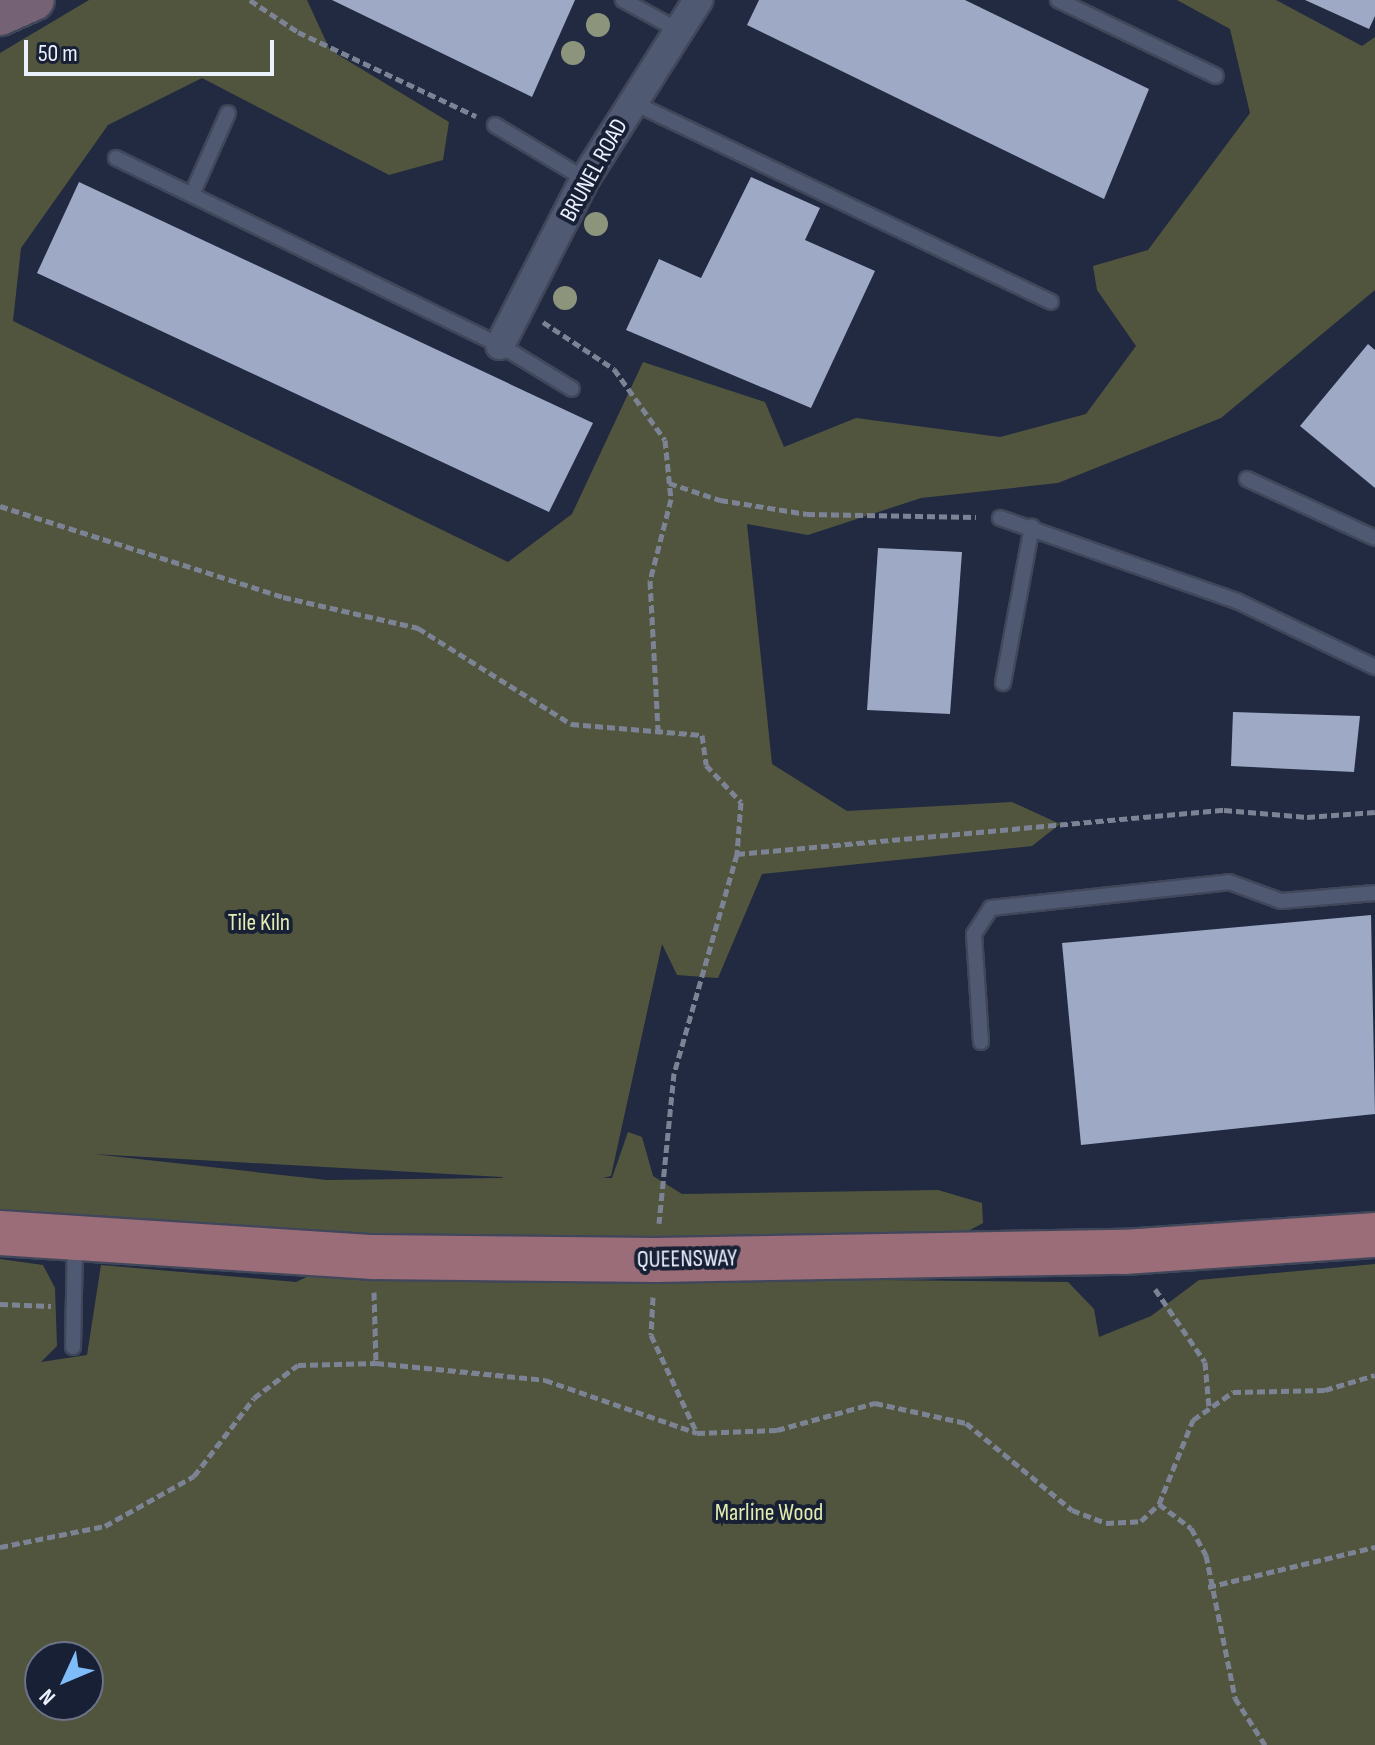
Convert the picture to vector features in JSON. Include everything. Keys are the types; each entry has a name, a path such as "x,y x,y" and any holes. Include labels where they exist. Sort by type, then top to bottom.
{"main road":[{"name":"QUEENSWAY","path":"0,1233 373,1257 656,1260 1124,1252 1375,1235"}],"street":[{"path":"0,15 34,0"},
{"name":"BRUNEL ROAD","path":"500,345 585,179 676,29 698,0"}],"lane":[{"path":"623,0 676,29"},
{"path":"1058,0 1216,76"},
{"path":"632,102 1051,302"},
{"path":"193,192 228,113"},
{"path":"495,125 585,179"},
{"path":"116,158 193,192 500,345 572,389"},
{"path":"1247,479 1375,538"},
{"path":"1000,518 1237,601 1375,667"},
{"path":"1003,683 1032,527"},
{"path":"981,1042 974,934 991,908 1229,882 1281,901 1375,893"},
{"path":"73,1347 75,1239"}],"path":[{"path":"250,0 298,32 495,125"},
{"path":"521,307 614,369 665,440 669,483 650,581 658,731"},
{"path":"669,483 720,500 807,514 1000,518"},
{"path":"0,506 283,597 418,628 571,724 702,735 706,765 741,802 737,854 674,1073 651,1335 697,1433"},
{"path":"737,854 1224,810 1307,817 1375,812"},
{"path":"1124,1252 1181,1320 1205,1362 1209,1408"},
{"path":"373,1257 376,1363"},
{"path":"0,1304 74,1307"},
{"path":"0,1547 105,1526 194,1476 254,1398 298,1365 376,1363 545,1380 697,1433 777,1430 875,1403 966,1423 1072,1510 1106,1523 1141,1521 1159,1504 1172,1459 1193,1420 1233,1392 1325,1390 1375,1375"},
{"path":"1159,1504 1191,1528 1206,1555 1208,1587 1235,1698 1265,1745"},
{"path":"1208,1587 1375,1547"}],"green space":[{"name":"Tile Kiln","path":"89,0 307,0 330,50 449,122 443,160 389,175 202,78 108,125 21,248 13,321 508,562 572,514 643,362 765,402 784,447 856,418 1000,437 1086,414 1136,346 1097,290 1093,266 1148,250 1250,113 1230,29 1177,0 1276,0 1362,46 1375,37 1375,290 1221,418 1058,483 921,498 808,535 747,524 772,764 847,811 1012,802 1060,824 1032,846 762,874 718,978 677,975 662,944 611,1176 603,1178 612,1178 628,1132 642,1137 653,1176 682,1194 938,1190 982,1203 983,1223 959,1236 575,1242 0,1219 0,53","holes":["93,1154 502,1177 327,1180"]},
{"name":"Marline Wood","path":"0,1259 43,1265 55,1288 57,1346 41,1362 87,1355 101,1265 296,1282 313,1274 1068,1282 1094,1309 1099,1337 1151,1316 1199,1280 1375,1264 1375,1745 0,1745"}],"building":[{"path":"332,0 575,0 532,97"},
{"path":"759,0 965,0 1149,89 1104,199 747,25"},
{"path":"1305,0 1375,0 1375,16 1369,29"},
{"path":"751,177 820,208 805,240 875,271 811,408 626,330 659,259 701,278"},
{"path":"79,182 593,423 549,512 37,273"},
{"path":"1368,344 1375,350 1375,488 1300,426"},
{"path":"878,548 962,552 950,714 867,710"},
{"path":"1233,712 1360,716 1354,772 1231,766"},
{"path":"1371,915 1375,1114 1081,1145 1062,943"}]}
